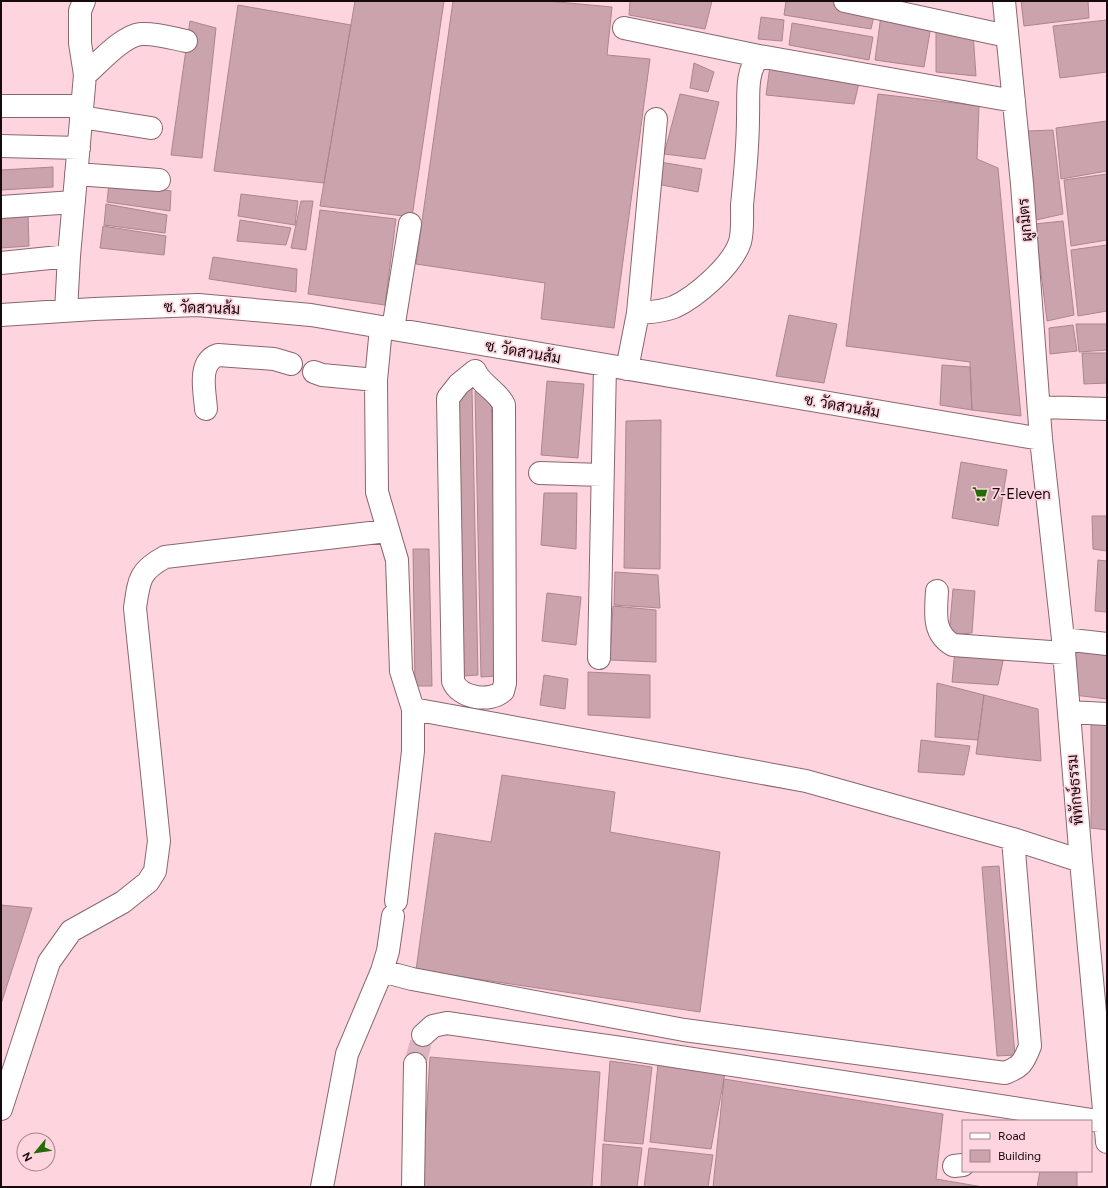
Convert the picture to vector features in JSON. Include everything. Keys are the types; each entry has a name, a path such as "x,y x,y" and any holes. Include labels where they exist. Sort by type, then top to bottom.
{"street":[{"path":"66,311 69,256 85,76 80,43 80,11 84,1"},
{"path":"845,1 1007,36"},
{"name":"ผูกมิตร","path":"1004,1 1040,407 1041,439"},
{"path":"624,28 759,56 1014,101"},
{"path":"85,76 123,40 140,34 155,35 186,41"},
{"path":"638,313 655,312 674,307 699,290 721,271 730,260 740,242 748,133 749,77 753,63 759,56"},
{"path":"1,106 82,112 151,128"},
{"path":"627,369 638,313 656,119"},
{"path":"1,146 79,148"},
{"path":"76,174 159,180"},
{"path":"1,207 74,202"},
{"path":"322,1187 347,1054 382,971 388,951 395,908 413,751 413,709 401,671 397,560 387,531 377,492 376,380 410,224"},
{"path":"1,263 69,256"},
{"name":"ซ. วัดสวนส้ม","path":"1,315 198,305 311,315 1041,439"},
{"path":"475,371 459,384 448,398 453,680 455,687 466,693 477,697 491,697 500,694 506,683 504,405 500,397 492,388 484,384 475,371 478,344"},
{"path":"206,409 204,377 206,364 211,357 218,355 274,359 290,364"},
{"path":"600,658 605,365"},
{"path":"314,372 322,375 376,380"},
{"path":"1040,407 1107,409"},
{"name":"พิทักษ์ธรรม","path":"1041,439 1064,646 1081,861 1106,1130"},
{"path":"540,473 602,475"},
{"path":"1,1109 49,962 71,931 123,902 148,882 154,871 159,841 135,608 138,582 155,562 165,557 387,531"},
{"path":"937,591 935,619 939,633 946,641 953,645 1064,646 1107,644"},
{"path":"413,709 806,781 1012,839 1081,861"},
{"path":"1069,712 1107,714"},
{"path":"382,971 412,979 684,1030 1005,1073 1017,1068 1025,1058 1030,1046 1012,839"},
{"path":"423,1035 433,1026 447,1023 621,1048 1058,1120"},
{"path":"413,1187 415,1064"},
{"path":"1092,1127 1106,1130"}],"building":[{"path":"355,1 444,1 412,217 320,206"},
{"path":"453,1 547,1 612,7 607,55 650,59 614,328 541,319 545,283 416,264"},
{"path":"630,1 712,1 705,29 629,15"},
{"path":"786,1 835,1 876,8 871,29 784,15"},
{"path":"1021,1 1088,1 1089,18 1024,26"},
{"path":"238,5 351,25 324,183 214,171"},
{"path":"881,15 931,26 924,67 875,60"},
{"path":"761,17 784,20 782,41 758,39"},
{"path":"1107,20 1107,72 1060,78 1053,26"},
{"path":"190,21 216,28 202,158 171,155"},
{"path":"792,23 873,37 869,60 789,45"},
{"path":"936,29 973,32 976,76 936,72"},
{"path":"694,63 714,72 708,92 690,88"},
{"path":"770,66 860,79 854,104 766,95"},
{"path":"680,94 719,102 705,159 664,154"},
{"path":"878,94 979,106 977,159 998,168 1021,416 972,410 970,362 846,346"},
{"path":"1107,121 1107,171 1061,179 1056,128"},
{"path":"1053,130 1063,214 1036,220 1027,131"},
{"path":"660,162 702,169 698,192 657,184"},
{"path":"53,167 53,187 1,190 1,170"},
{"path":"1107,174 1107,240 1071,246 1064,180"},
{"path":"109,182 171,191 170,211 107,202"},
{"path":"241,194 298,201 295,225 238,216"},
{"path":"301,201 313,201 306,250 291,248"},
{"path":"106,204 167,215 165,233 104,225"},
{"path":"320,210 396,219 385,305 308,294"},
{"path":"28,213 29,246 1,248 1,215"},
{"path":"240,220 291,228 286,245 237,241"},
{"path":"1063,221 1074,315 1047,321 1035,224"},
{"path":"103,226 166,236 164,255 100,248"},
{"path":"1107,245 1107,311 1078,316 1071,250"},
{"path":"213,257 297,269 296,292 209,279"},
{"path":"789,315 837,324 824,383 776,376"},
{"path":"1076,324 1107,324 1107,350 1079,352"},
{"path":"1073,325 1077,351 1050,354 1049,328"},
{"path":"1082,353 1107,353 1107,383 1084,384"},
{"path":"942,365 970,367 972,410 940,405"},
{"path":"547,381 584,384 578,458 541,455"},
{"path":"472,389 478,675 462,676 455,390"},
{"path":"491,390 498,676 481,677 475,391"},
{"path":"661,420 660,569 624,568 626,421"},
{"name":"7-Eleven","path":"961,462 1007,470 998,526 952,518"},
{"path":"544,493 577,493 576,549 541,545"},
{"path":"1092,516 1107,516 1107,551 1093,549"},
{"path":"413,549 429,549 432,686 415,686"},
{"path":"1098,560 1107,561 1107,612 1095,611"},
{"path":"615,572 658,575 660,608 614,605"},
{"path":"953,589 975,591 972,633 949,635"},
{"path":"547,593 581,597 576,645 542,641"},
{"path":"613,606 656,610 656,662 610,660"},
{"path":"955,650 1004,656 998,685 952,682"},
{"path":"1075,652 1107,655 1107,699 1074,695"},
{"path":"588,672 650,675 650,718 588,715"},
{"path":"544,675 568,679 565,709 540,705"},
{"path":"937,683 984,695 978,740 935,737"},
{"path":"984,695 1038,709 1041,761 976,754"},
{"path":"1091,720 1107,721 1107,830 1091,828"},
{"path":"921,740 970,746 964,775 918,772"},
{"path":"502,775 615,792 610,832 720,852 700,1012 416,970 435,833 491,842"},
{"path":"999,866 1015,1055 997,1056 982,867"},
{"path":"1,905 32,908 1,1004"},
{"path":"430,1057 600,1072 592,1187 422,1187"},
{"path":"610,1061 652,1067 643,1144 604,1141"},
{"path":"658,1064 725,1073 711,1149 650,1142"},
{"path":"724,1079 943,1114 936,1179 983,1187 713,1187"},
{"path":"603,1144 642,1148 637,1187 601,1187"},
{"path":"649,1148 713,1155 708,1187 644,1187"},
{"path":"1040,1172 1077,1172 1077,1187 1037,1187"}],"tunnel":[{"path":"415,1064 423,1035"}],"place":[{"name":"7-Eleven","path":"980,494"}]}
